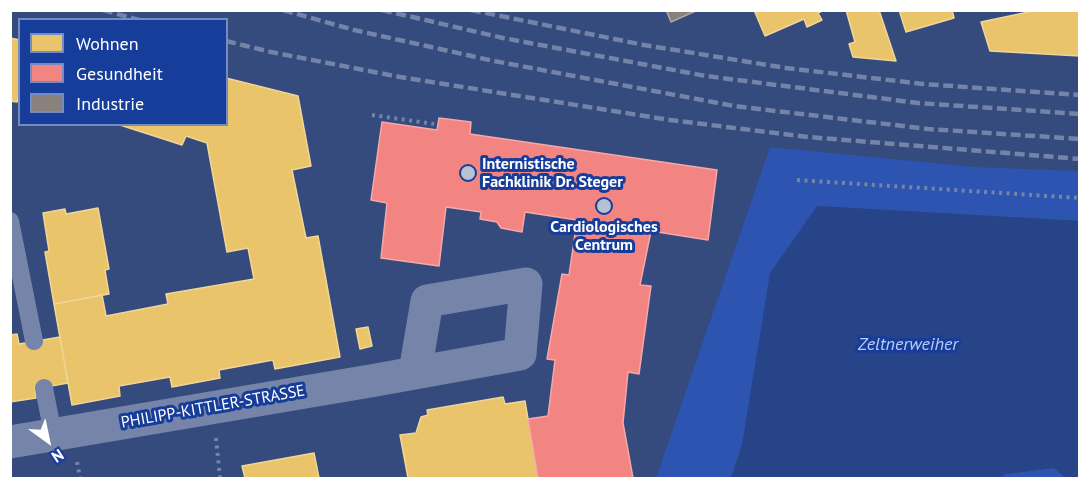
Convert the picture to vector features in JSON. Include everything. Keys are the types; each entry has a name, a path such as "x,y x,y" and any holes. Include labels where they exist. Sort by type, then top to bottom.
{"street":[{"name":"PHILIPP-KITTLER-STRASSE","path":"10,442 415,372"}],"lane":[{"path":"10,221 34,341"},
{"path":"44,387 53,434"}],"path":[{"path":"372,115 434,124"},
{"path":"797,180 1080,198"},
{"path":"213,407 220,478"}],"shaded area":[{"path":"770,147 975,167 1079,171 1079,221 817,206 731,478 656,478"},
{"path":"1054,468 1066,478 1000,478 1005,474"}],"water":[{"name":"Zeltnerweiher","path":"817,206 1079,221 1079,478 1066,478 1054,468 1005,474 1000,478 731,478 741,451 770,273"}],"building: Wohnen":[{"path":"754,10 824,10 818,13 822,20 807,27 804,19 765,36"},
{"path":"846,10 879,10 896,61 853,57 849,44 855,42"},
{"path":"899,10 952,10 954,18 906,32"},
{"path":"1038,10 1080,10 1080,56 990,51 981,22"},
{"path":"10,38 18,40 18,99 17,102 10,101"},
{"path":"228,78 298,96 311,166 292,170 306,238 318,236 340,357 275,369 273,360 219,370 220,378 172,387 170,377 119,386 120,396 72,405 54,304 102,295 106,316 168,304 166,294 254,279 248,248 227,252 207,143 186,136 182,145 123,126 228,126"},
{"path":"98,208 109,269 105,270 109,294 54,304 45,252 49,251 43,213 65,209 66,214"},
{"path":"368,327 372,346 360,349 356,329"},
{"path":"17,334 19,344 60,337 68,383 35,389 36,398 10,402 10,335"},
{"path":"503,397 505,404 525,401 538,478 408,478 400,435 416,433 421,417 428,415 427,410"},
{"path":"314,453 319,478 245,478 242,466"}],"building: Gesundheit":[{"path":"439,118 471,122 470,134 717,170 708,240 651,231 640,285 651,286 639,374 628,372 623,423 633,478 538,478 528,419 548,416 555,360 547,359 562,274 569,275 577,220 525,212 522,232 501,228 497,222 480,219 481,212 446,207 439,266 381,258 387,203 371,200 382,122 437,130"}],"building: Industrie":[{"path":"666,10 698,10 671,22"}],"railway":[{"path":"103,10 132,18"},
{"path":"283,10 354,30 494,61 734,106 928,129 1080,139"},
{"path":"382,10 503,38 706,76 918,103 1080,114"},
{"path":"471,10 644,45 786,68 923,84 1080,95"},
{"path":"228,41 400,77 670,120 808,137 1080,159"}],"place":[{"name":"Internistische Fachklinik Dr. Steger","path":"468,173"},
{"name":"Cardiologisches Centrum","path":"604,206"}]}
